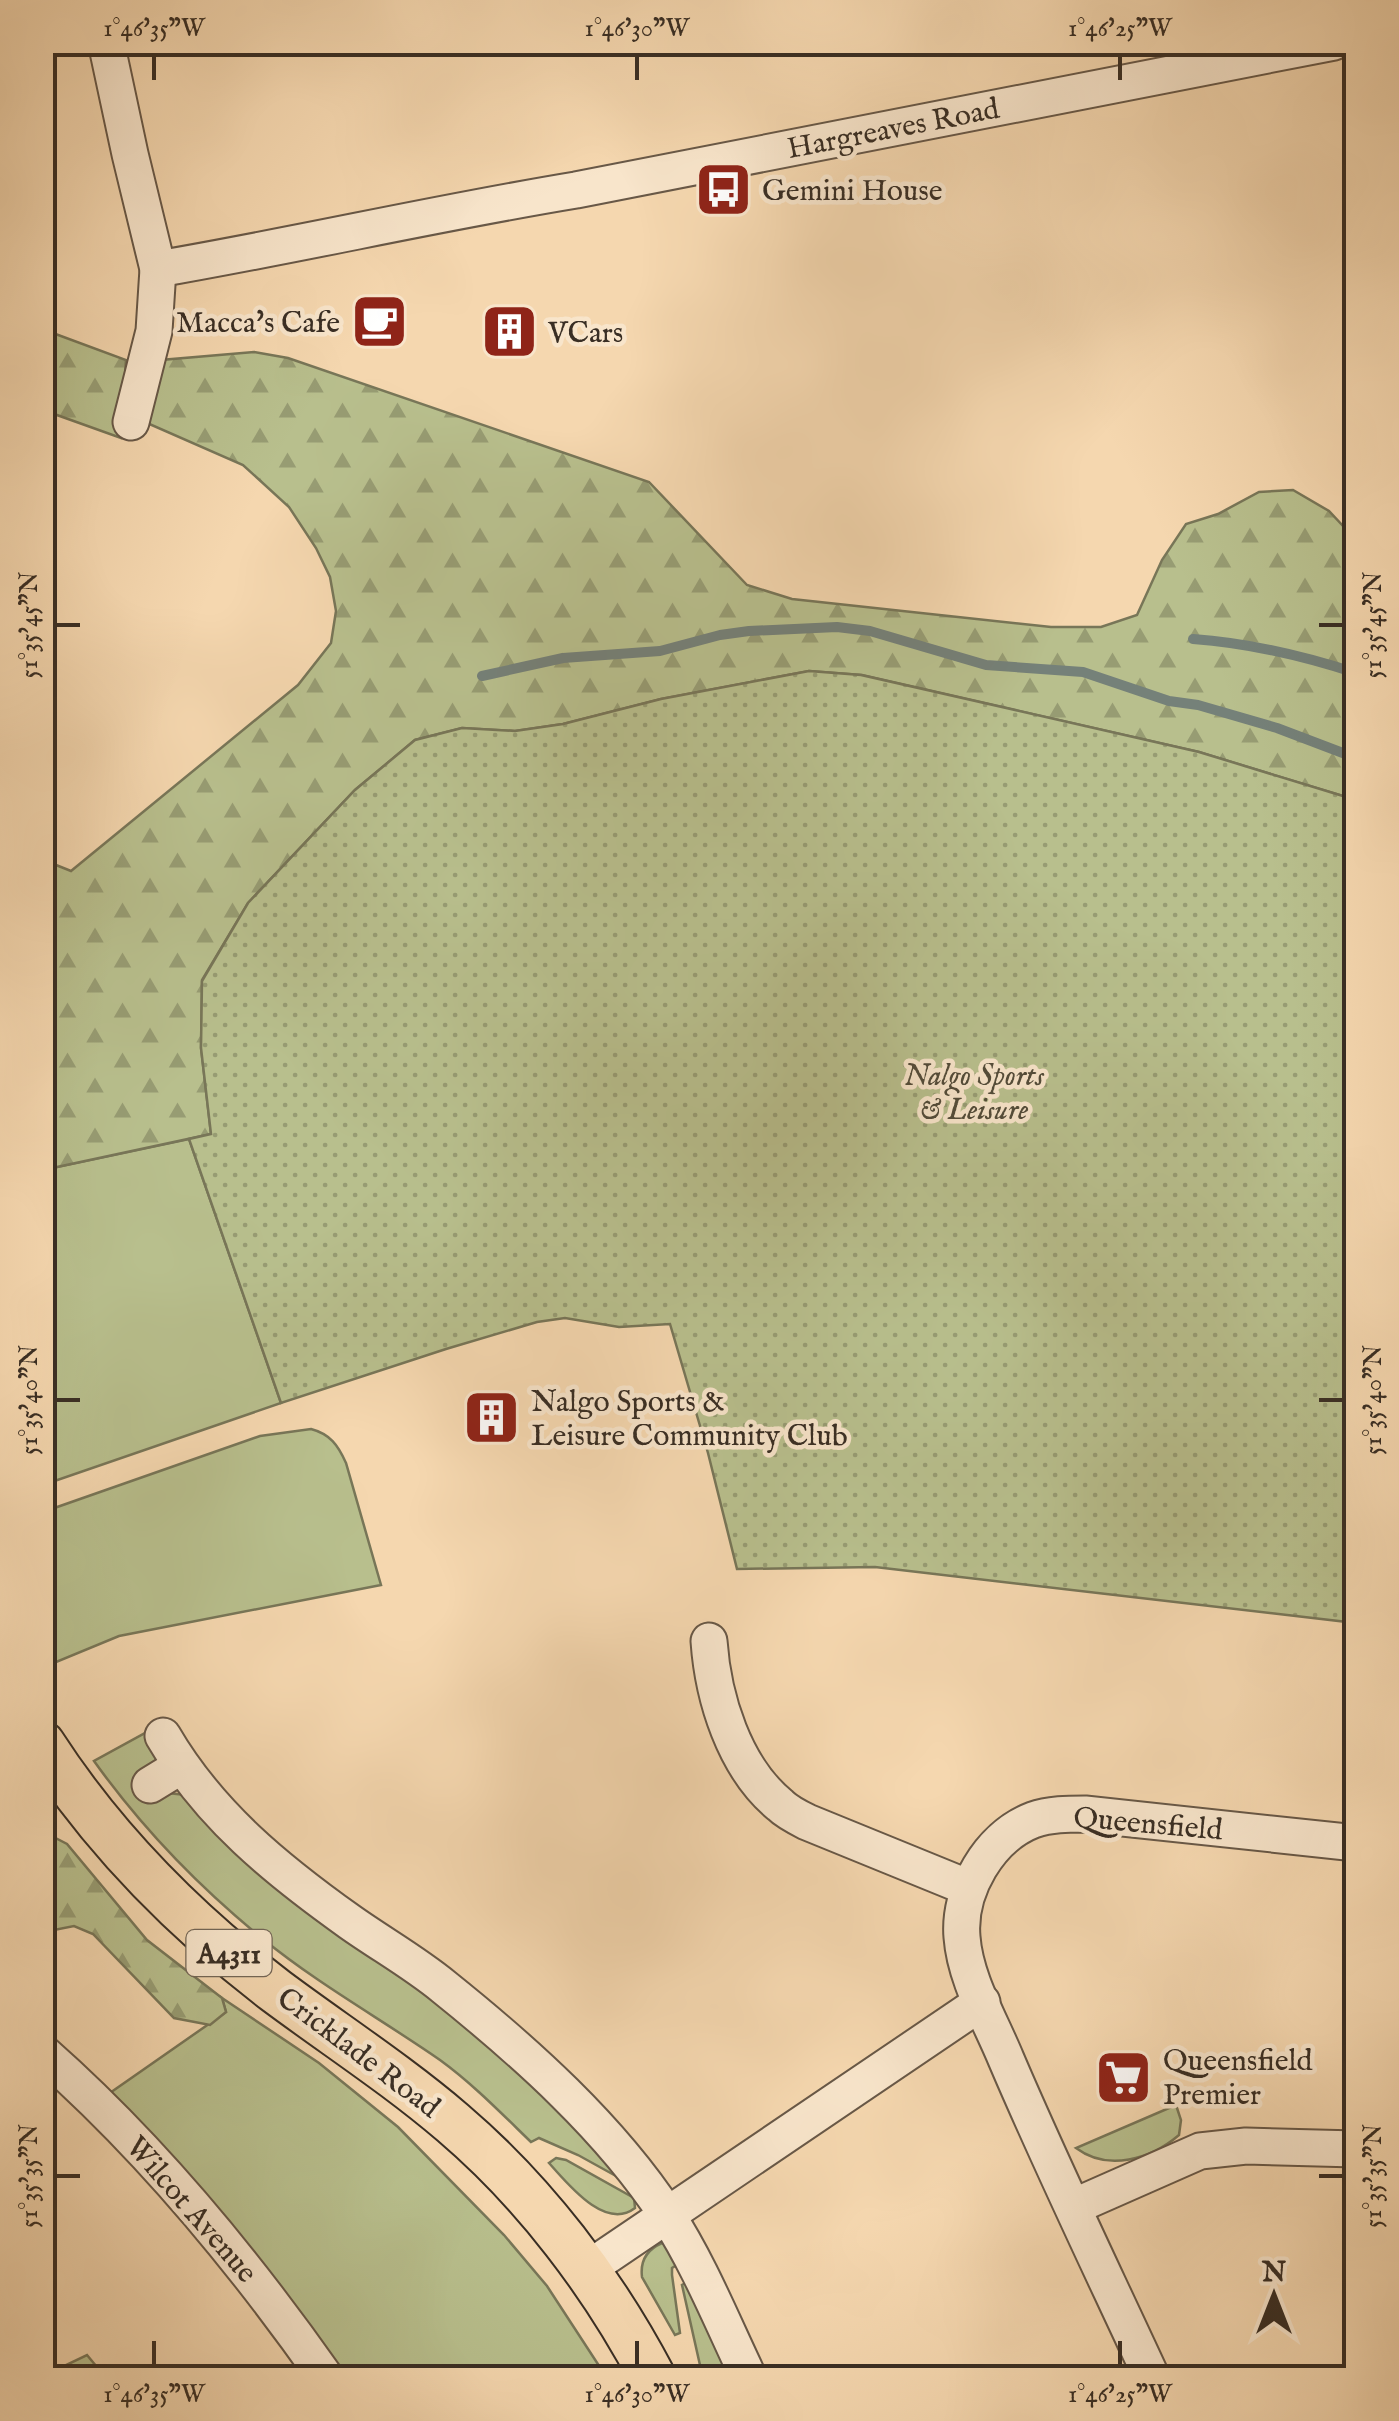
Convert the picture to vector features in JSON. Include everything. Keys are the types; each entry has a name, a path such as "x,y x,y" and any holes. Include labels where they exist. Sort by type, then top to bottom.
{"main road":[{"name":"Cricklade Road","path":"42,1744 87,1808 175,1904 277,1992 454,2123 534,2204 586,2270 653,2378"}],"street":[{"path":"106,42 158,269 154,331 131,422"},
{"name":"Hargreaves Road","path":"158,269 1334,42"},
{"path":"709,1641 721,1707 736,1744 750,1772 782,1808 806,1822 969,1888"},
{"path":"163,1736 181,1766 222,1817 274,1866 440,1984 512,2043 579,2108 667,2216 696,2266 749,2378"},
{"path":"150,1786 181,1766"},
{"name":"Queensfield","path":"1152,2378 1072,2207 966,1963 963,1910 969,1888 982,1862 1007,1836 1031,1820 1056,1814 1356,1843"},
{"path":"586,2270 982,2002"},
{"name":"Wilcot Avenue","path":"48,2067 146,2152 280,2312 326,2378"},
{"path":"1072,2207 1200,2151 1246,2146 1356,2150"}],"green space":[{"path":"42,329 126,360 121,438 43,410"},
{"path":"254,352 288,358 649,482 747,585 792,599 1051,627 1101,627 1137,615 1162,560 1186,524 1218,514 1259,492 1293,490 1329,511 1356,540 1356,800 1199,752 862,675 809,671 661,699 563,724 515,731 462,728 415,740 355,790 248,903 202,980 201,1048 211,1134 43,1170 42,869 51,863 71,871 298,685 331,643 336,611 330,577 289,507 243,465 147,423 161,360"},
{"name":"Nalgo Sports & Leisure","path":"809,671 861,675 1199,752 1356,800 1356,1623 875,1567 737,1569 670,1324 619,1327 565,1318 537,1322 281,1403 189,1139 211,1134 201,1048 202,981 248,903 355,790 415,740 462,728 515,731 563,724 661,699"},
{"path":"189,1139 281,1403 43,1485 43,1170"},
{"path":"311,1429 333,1441 346,1463 381,1585 119,1636 49,1665 42,1655 43,1512 260,1436"},
{"path":"147,1732 157,1747 156,1761 168,1793 186,1795 517,2061 625,2181 539,2138 531,2142 452,2069 306,1971 216,1899 172,1856 94,1761"},
{"path":"42,1831 67,1844 147,1940 222,1998 226,2012 210,2025 174,2018 93,1934 74,1926 44,1932"},
{"path":"222,1998 319,2063 398,2127 504,2235 547,2286 607,2378 341,2378 107,2095 226,2012"},
{"path":"1176,2105 1181,2120 1179,2135 1156,2151 1115,2161 1076,2148"},
{"path":"556,2158 634,2198 635,2208 612,2214 588,2202 549,2163"},
{"path":"667,2243 680,2263 672,2268 680,2333 675,2335 642,2277 645,2257"},
{"path":"690,2281 737,2378 699,2378 702,2374 682,2285"},
{"path":"87,2355 106,2378 43,2378 43,2376"}],"waterway":[{"path":"482,676 563,658 660,651 720,635 837,627 870,631 986,665 1083,672 1169,701 1198,705 1277,728 1356,758"},
{"path":"1193,639 1276,651 1356,673"}],"place":[{"name":"Gemini House","path":"723,190"},
{"name":"Macca's Cafe","path":"379,322"},
{"name":"VCars","path":"509,332"},
{"name":"Nalgo Sports & Leisure Community Club","path":"492,1418"},
{"name":"Queensfield Premier","path":"1124,2077"}]}
